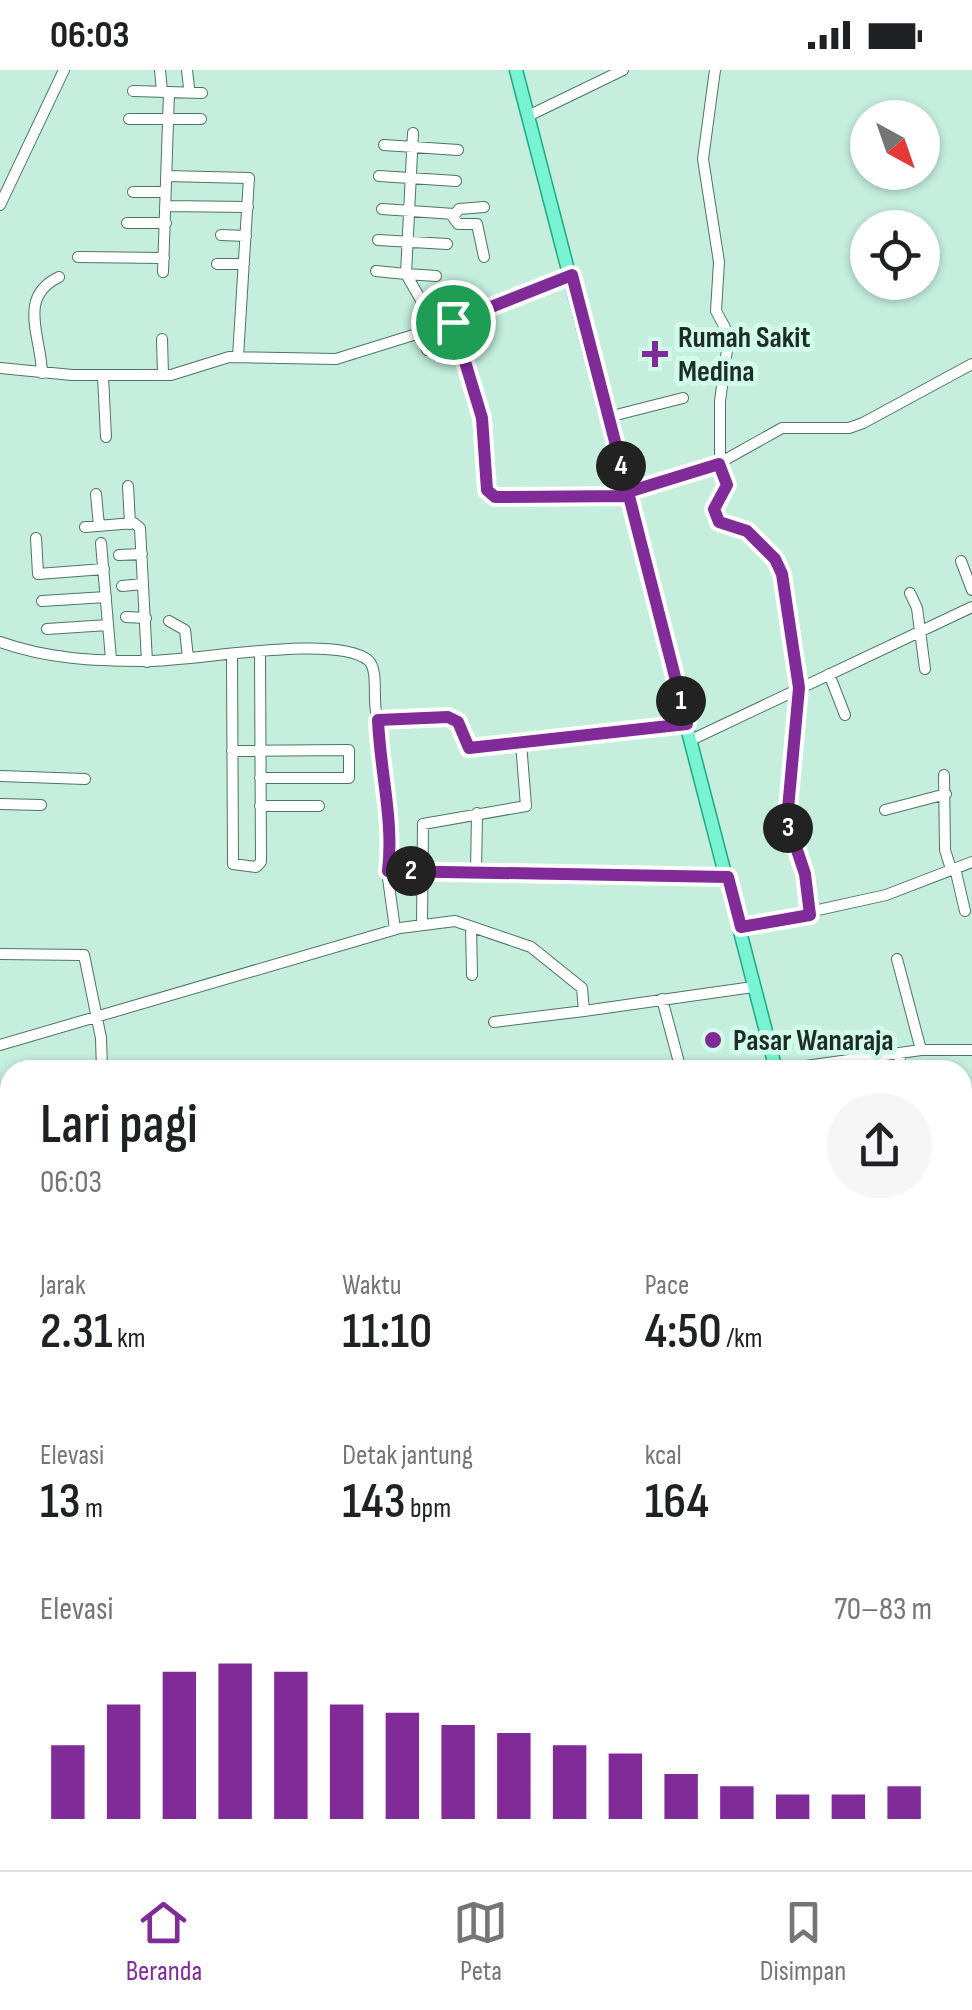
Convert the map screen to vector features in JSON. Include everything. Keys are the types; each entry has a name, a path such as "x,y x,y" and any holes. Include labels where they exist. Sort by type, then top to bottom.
{"main road":[{"path":"516,70 774,1060"}],"street":[{"path":"0,205 64,70"},
{"path":"160,70 168,119 163,272"},
{"path":"187,70 189,88"},
{"path":"528,116 623,70"},
{"path":"715,70 704,159 719,268 716,311 728,335 720,400 719,464 727,485 715,506 716,516 726,527 747,531 775,559 782,574 799,688 787,820 805,874 810,915"},
{"path":"134,91 202,93"},
{"path":"129,119 201,119"},
{"path":"413,132 406,274 437,328"},
{"path":"384,145 458,150"},
{"path":"166,176 250,178 238,357"},
{"path":"379,176 456,181"},
{"path":"133,192 165,192"},
{"path":"165,206 248,207"},
{"path":"382,209 454,214 484,207"},
{"path":"454,214 458,224 477,224 484,257"},
{"path":"127,223 166,223"},
{"path":"221,235 246,236"},
{"path":"378,240 448,244"},
{"path":"78,258 164,258"},
{"path":"217,264 244,264"},
{"path":"376,272 436,276"},
{"path":"0,368 103,376 163,375 238,357 336,358 421,334 572,275"},
{"path":"42,373 35,300 41,286 59,277"},
{"path":"453,322 482,418 488,494 535,498 629,494 719,464 782,428 849,428 972,364"},
{"path":"421,334 428,350"},
{"path":"162,339 163,375"},
{"path":"103,376 106,437"},
{"path":"608,417 683,398"},
{"path":"128,486 130,524"},
{"path":"96,494 98,526"},
{"path":"85,527 130,524 140,528 147,662"},
{"path":"36,538 38,574 104,570"},
{"path":"102,543 111,660"},
{"path":"119,555 142,554"},
{"path":"960,561 972,590"},
{"path":"122,586 144,584"},
{"path":"910,593 917,608 924,669"},
{"path":"42,602 106,597"},
{"path":"691,740 972,607"},
{"path":"126,617 146,618"},
{"path":"169,622 178,622 185,630 188,658"},
{"path":"47,628 108,625"},
{"path":"0,642 49,658 147,662 305,649 367,659 372,666 380,762 392,833 388,871 395,930"},
{"path":"232,655 236,867 260,865 260,653"},
{"path":"829,674 845,715"},
{"path":"378,720 448,717 460,726 467,748 687,724"},
{"path":"422,924 424,823 526,806 521,743"},
{"path":"232,751 348,750 349,778 260,778"},
{"path":"944,775 946,850 966,910"},
{"path":"0,776 85,779"},
{"path":"885,810 946,794"},
{"path":"0,804 41,804"},
{"path":"260,806 319,806"},
{"path":"476,872 477,814"},
{"path":"741,927 810,915 886,895 972,862"},
{"path":"388,871 728,877"},
{"path":"0,1045 395,930 452,920 537,950 582,988 584,1011"},
{"path":"471,926 472,975"},
{"path":"0,954 84,955 101,1060"},
{"path":"896,959 921,1050"},
{"path":"494,1022 754,987"},
{"path":"662,999 679,1060"},
{"path":"848,1060 921,1050 972,1050"},
{"path":"898,1053 899,1060"}],"place":[{"name":"Rumah Sakit Medina","path":"655,354"},
{"name":"Pasar Wanaraja","path":"713,1040"}],"route":[{"path":"572,275 628,492 719,464 727,485 715,506 716,516 726,527 747,531 775,559 782,574 799,688 787,820 805,874 810,915 741,927 728,877 388,871 392,833 380,762 378,720 452,718 460,726 467,748 687,724 629,496 535,498 488,494 482,418 453,322 482,314 572,275"}]}
